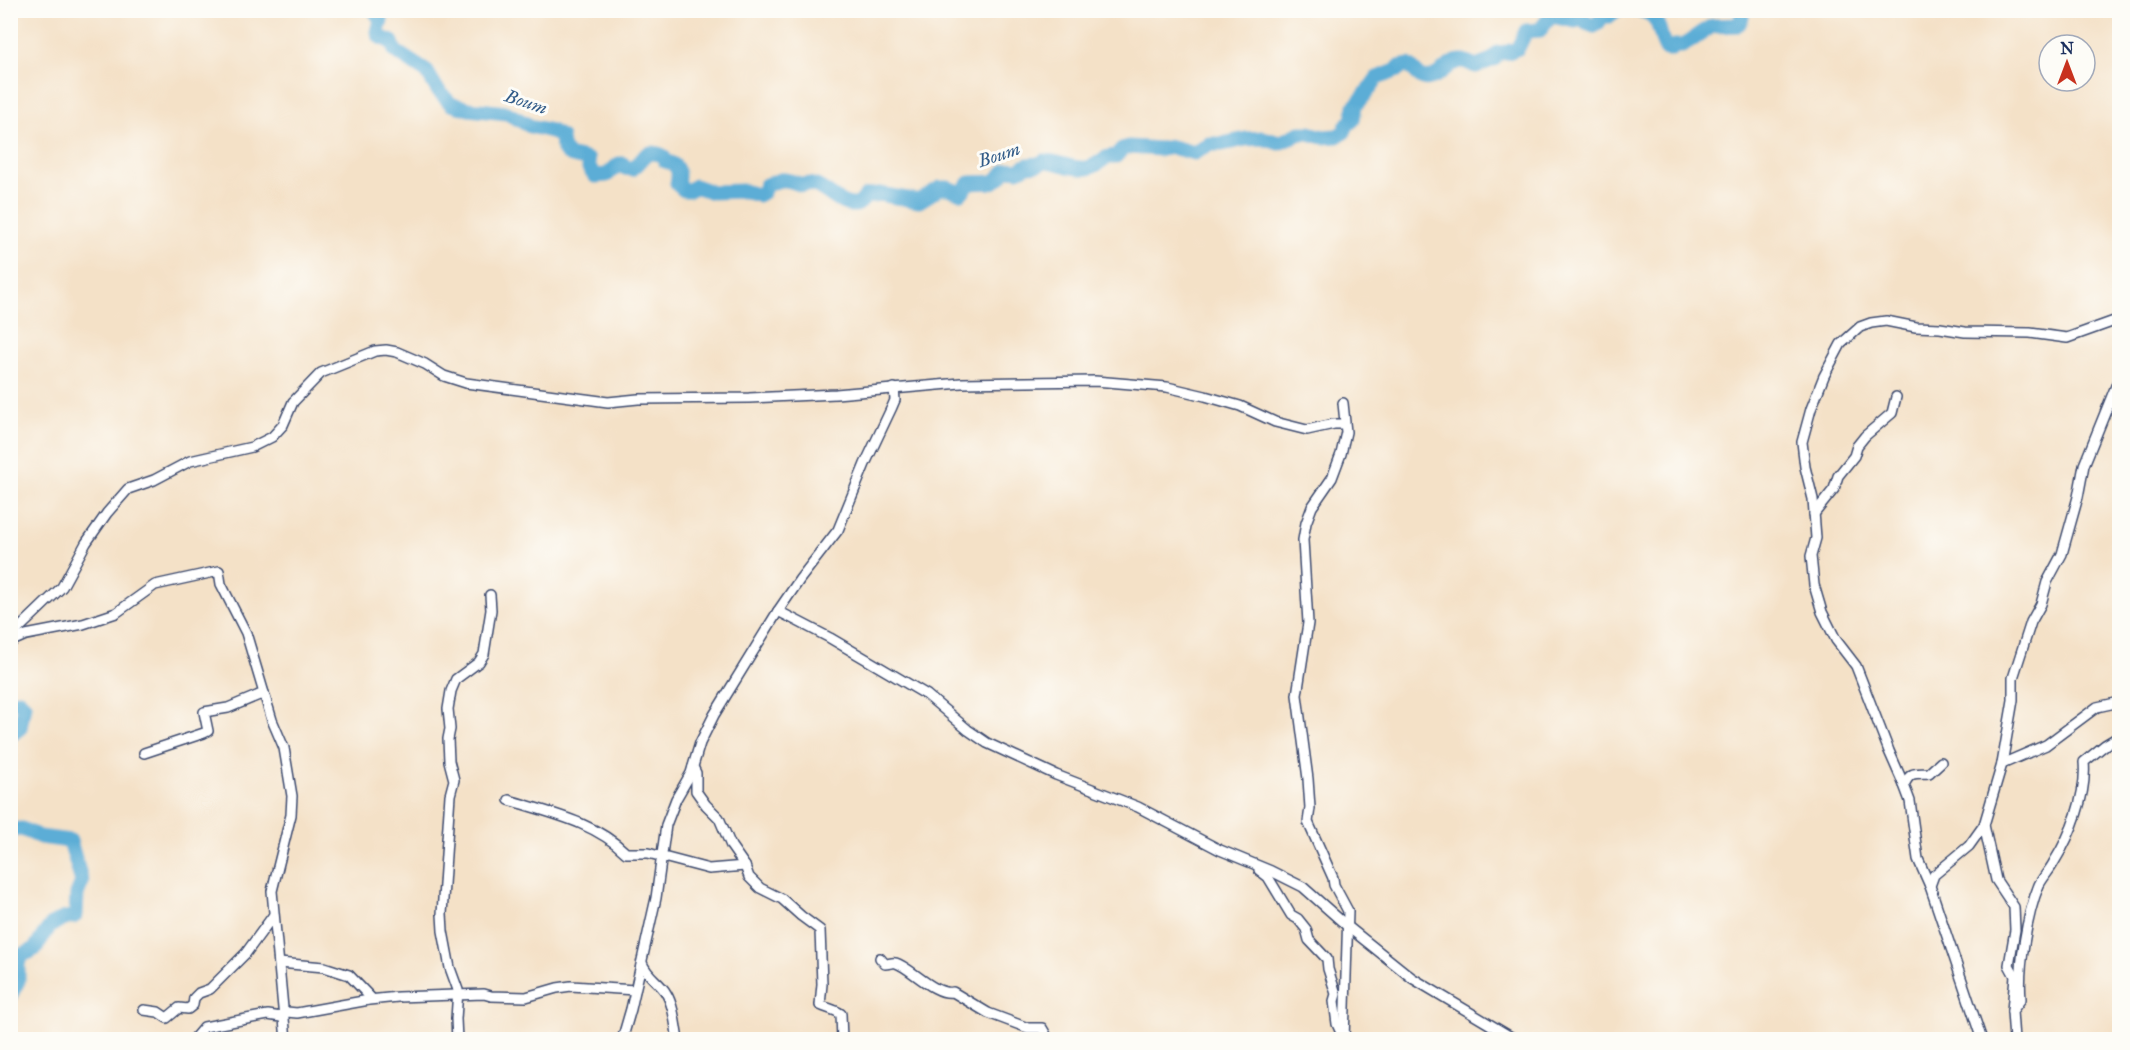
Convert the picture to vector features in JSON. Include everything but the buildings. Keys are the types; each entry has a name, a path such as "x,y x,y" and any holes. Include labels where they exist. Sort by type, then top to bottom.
{"street":[{"path":"1982,1040 1930,886 1918,859 1910,801 1888,751 1856,666 1836,640 1822,612 1812,569 1816,538 1813,499 1802,442 1811,409 1830,362 1840,344 1860,327 1886,321 1916,327 1965,332 2030,333 2067,338 2120,319"},
{"path":"10,637 62,587 86,543 107,513 128,489 154,480 190,461 252,447 272,437 283,425 293,402 321,373 375,351 397,352 425,364 444,376 466,383 608,402 638,399 749,398 877,392 894,388 961,382 1095,381 1167,387 1240,406 1275,422 1307,430 1344,424"},
{"path":"1930,886 1934,875 1969,846 1983,825 2002,764 2013,700 2013,678 2020,655 2031,622 2041,604 2047,582 2062,554 2078,497 2084,465 2120,376"},
{"path":"622,1040 656,898 666,825 693,767 700,742 778,611 838,530 865,464 892,407 894,388"},
{"path":"1814,514 1834,489 1838,476 1854,456 1857,446 1865,436 1892,414 1896,397"},
{"path":"1343,403 1346,432 1341,454 1332,478 1312,507 1303,540 1308,623 1297,695 1308,779 1310,808 1308,822 1334,885 1348,911 1344,1038"},
{"path":"10,642 27,634 82,624 116,613 155,585 219,571 221,584 246,633 272,720 284,748 292,795 291,815 272,891 286,1040"},
{"path":"456,1040 459,994 450,968 442,915 450,795 454,780 449,761 448,709 456,679 479,662 484,654 491,610 490,595"},
{"path":"778,611 830,638 927,695 987,743 1056,775 1138,807 1220,850 1303,887 1412,978 1516,1040"},
{"path":"144,753 204,734 208,730 204,712 228,708 264,693"},
{"path":"2002,764 2046,745 2097,707 2119,702"},
{"path":"2012,1011 2020,999 2019,982 2032,908 2040,884 2055,861 2076,814 2086,778 2084,762 2120,736"},
{"path":"1904,785 1912,774 1918,771 1929,773 1941,762"},
{"path":"693,767 696,773 696,790 719,818 731,846 745,866 746,874 758,886 782,898 820,930 822,984 820,1005 833,1008 841,1014 842,1040"},
{"path":"509,800 595,830 615,842 626,853 648,853 709,869 745,866"},
{"path":"1983,825 1996,880 2014,907 2014,930 2009,965 2015,976 2012,1011 2014,1040"},
{"path":"1247,861 1268,877 1291,915 1298,920 1306,930 1309,940 1327,959 1336,994 1334,1001 1337,1024 1344,1038"},
{"path":"144,1010 158,1012 166,1018 179,1008 188,1009 193,1005 194,998 199,993 210,989 246,953 273,916"},
{"path":"880,958 885,964 896,963 909,970 918,979 947,993 953,992 988,1013 1028,1028 1042,1028 1048,1040"},
{"path":"279,963 324,967 349,975 372,999"},
{"path":"641,963 648,975 665,990 671,1004 678,1040"},
{"path":"193,1040 204,1027 255,1016 283,1016 290,1012 372,999 432,994 526,997 557,987 571,986 635,990"}],"waterway":[{"name":"Boum","path":"374,10 381,20 378,32 380,37 392,42 395,51 427,72 437,89 451,104 469,109 507,113 530,126 551,131 561,137 566,153 588,160 589,168 595,176 607,175 619,164 632,169 645,156 652,153 663,156 665,161 675,166 678,172 677,184 684,190 690,190 695,186 712,192 743,191 758,195 763,192 766,185 784,180 816,186 841,202 855,205 866,196 879,194 919,201 940,188 948,188 961,193 970,183 992,182 1005,171 1018,170 1044,161 1087,168 1111,156 1116,156 1122,149 1129,147 1161,149 1172,147 1194,153 1209,144 1246,139 1263,138 1279,143 1300,133 1323,137 1337,136 1344,132 1353,120 1355,106 1377,78 1398,70 1399,67 1408,65 1421,77 1428,79 1457,61 1476,66 1494,59 1498,53 1518,48 1526,31 1540,30 1551,16 1575,21 1583,18 1586,23 1594,26 1603,15 1609,16 1617,10"},
{"name":"Boum","path":"1637,10 1655,19 1666,49 1682,46 1712,26 1738,25 1742,18 1741,10"},
{"path":"10,702 19,700 24,705 20,728 10,736"},
{"path":"10,830 22,829 40,837 70,841 82,882 77,894 76,915 53,924 32,951 21,955 18,964 18,981 10,996"}]}
